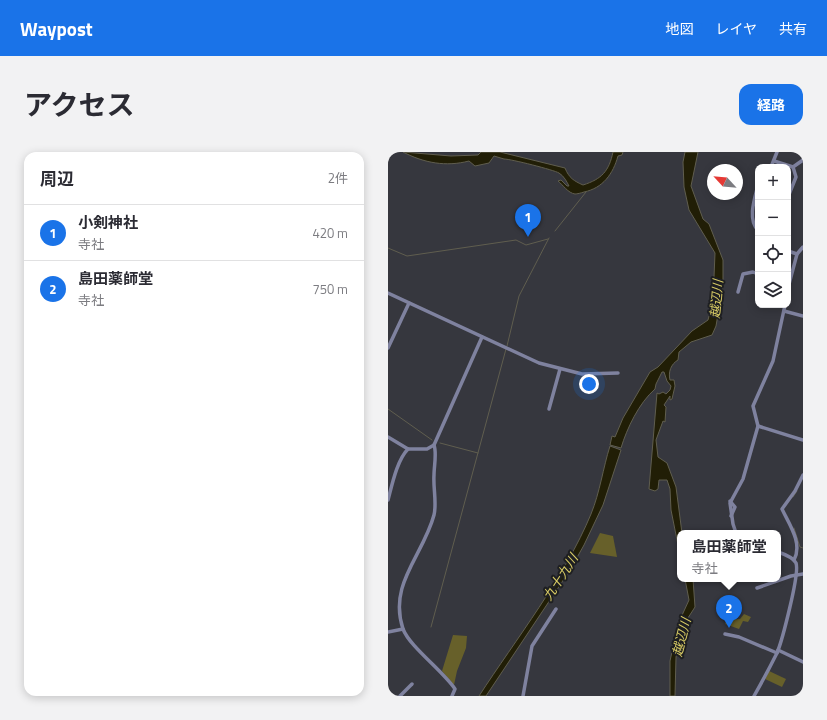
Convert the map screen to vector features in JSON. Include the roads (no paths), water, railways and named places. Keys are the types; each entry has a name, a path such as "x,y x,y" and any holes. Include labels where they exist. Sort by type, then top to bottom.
{"street":[{"path":"772,164 777,152"},
{"path":"793,167 803,160"},
{"path":"774,161 793,167"},
{"path":"791,190 796,177 793,167"},
{"path":"755,203 753,215 755,227"},
{"path":"791,275 797,254 803,247"},
{"path":"791,252 797,254"},
{"path":"738,292 743,274 755,273"},
{"path":"388,293 534,361 582,374 618,373"},
{"path":"388,348 409,302"},
{"path":"735,530 730,501 743,479 758,426 753,406 773,361 784,308"},
{"path":"784,311 803,316"},
{"path":"452,696 455,689 448,678 412,642 403,629 398,606 401,584 434,514 434,445 482,337"},
{"path":"549,408 560,369"},
{"path":"758,426 803,440"},
{"path":"388,437 408,449 427,449 434,445"},
{"path":"388,498 400,462 408,449"},
{"path":"754,696 778,651 793,595 796,575 796,565 794,560 797,550 795,535 782,509 795,491 803,475"},
{"path":"781,554 794,560"},
{"path":"781,580 803,574"},
{"path":"757,588 775,582"},
{"path":"523,696 532,646 556,609"},
{"path":"388,632 403,629"},
{"path":"725,634 739,636 803,662"},
{"path":"400,696 412,684"}],"water":[{"path":"403,152 451,156 478,155 481,152 500,152 565,168 572,179 583,185 590,183 604,173 613,152 623,152 622,155 618,156 613,169 602,184 591,190 575,194 568,191 558,181 561,180 569,186 564,177 559,173 508,159 494,156 489,163 475,166 469,161 444,164 419,159"},
{"name":"越辺川","path":"685,152 698,152 691,186 703,219 709,224 723,260 723,286 716,326 712,335 691,342 679,352 678,360 671,368 669,374 670,380 674,380 675,386 672,399 670,400 670,396 664,405 666,407 665,422 663,421 656,440 658,457 667,463 676,487 682,530 677,530 677,540 671,510 670,489 667,480 659,480 658,489 655,491 649,489 657,393 659,394 663,392 666,394 670,390 671,386 667,381 664,372 662,372 655,389 644,401 634,416 621,448 610,445 612,436 615,437 623,418 650,372 658,367 692,331 708,320 713,301 715,253 689,210 684,187 683,162"},
{"name":"九十九川","path":"610,446 621,450 603,505 584,545 570,570 486,696 479,696 568,561 594,506"},
{"name":"越辺川","path":"686,582 693,582 695,607 686,621 676,657 675,696 670,696 670,661 678,624 689,600"}],"waterway":[{"path":"555,231 586,192"},
{"path":"507,346 519,296 549,238"},
{"path":"388,248 407,256 516,240 526,245 548,239"},
{"path":"431,627 506,349"},
{"path":"388,409 432,440"},
{"path":"440,443 478,453"},
{"path":"793,497 797,491"},
{"path":"794,528 800,547 803,548"}],"place":[{"name":"小剣神社","path":"528,237"},
{"name":"島田薬師堂","path":"729,628"}]}
